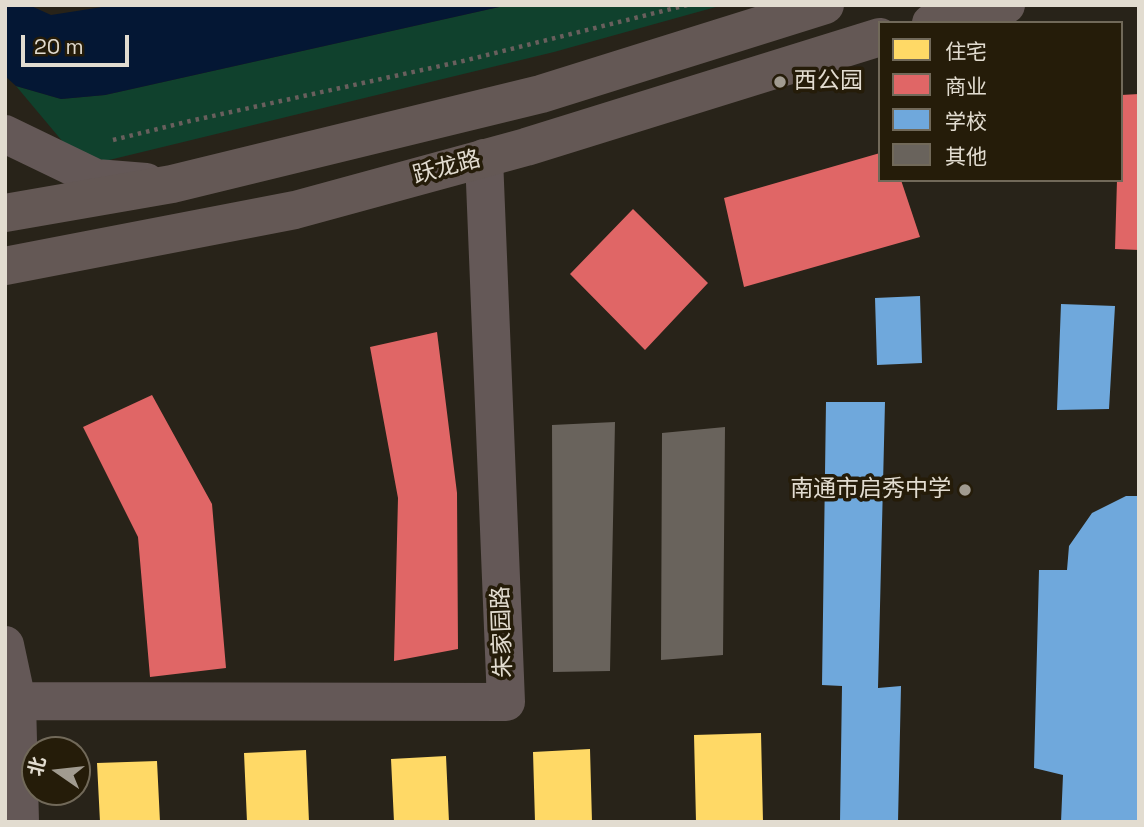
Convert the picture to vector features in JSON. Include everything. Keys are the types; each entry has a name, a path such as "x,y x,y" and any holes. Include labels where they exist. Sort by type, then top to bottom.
{"main road":[{"path":"5,213 172,184 541,94 825,5"},
{"path":"939,21 1006,5"},
{"name":"跃龙路","path":"5,265 295,209 484,158 878,38"}],"street":[{"path":"5,134 96,178 172,184"},
{"name":"朱家园路","path":"17,701 506,702 484,158"},
{"path":"5,645 17,701 20,822"}],"path":[{"path":"109,141 463,61 687,5"}],"green space":[{"path":"508,5 723,5 554,52 105,161 68,148 16,86 61,99 105,95"}],"water":[{"path":"5,5 29,5 51,15 115,5 508,5 105,95 61,99 16,86 5,76"}],"building: 住宅":[{"path":"761,733 763,822 696,822 694,735"},
{"path":"590,749 592,822 535,822 533,752"},
{"path":"306,750 309,822 247,822 244,753"},
{"path":"446,756 449,822 394,822 391,759"},
{"path":"157,761 160,822 100,822 97,763"}],"building: 商业":[{"path":"1139,94 1139,250 1115,249 1117,182 1123,182 1123,95"},
{"path":"878,154 878,182 902,182 920,237 744,287 724,198"},
{"path":"633,209 708,283 645,350 570,274"},
{"path":"437,332 457,493 458,649 394,661 398,498 370,347"},
{"path":"152,395 212,504 226,668 150,677 138,537 83,427"}],"building: 学校":[{"path":"920,296 922,363 877,365 875,298"},
{"path":"1061,304 1115,306 1109,409 1057,410"},
{"path":"826,402 885,402 878,688 901,686 898,822 840,822 842,686 822,685"},
{"path":"1126,496 1139,496 1139,822 1061,822 1063,775 1034,768 1039,570 1067,570 1069,546 1092,513"}],"building: 其他":[{"path":"615,422 610,671 553,672 552,425"},
{"path":"725,427 723,655 661,660 662,433"}],"place":[{"name":"西公园","path":"780,82"},
{"name":"南通市启秀中学","path":"965,490"}]}
